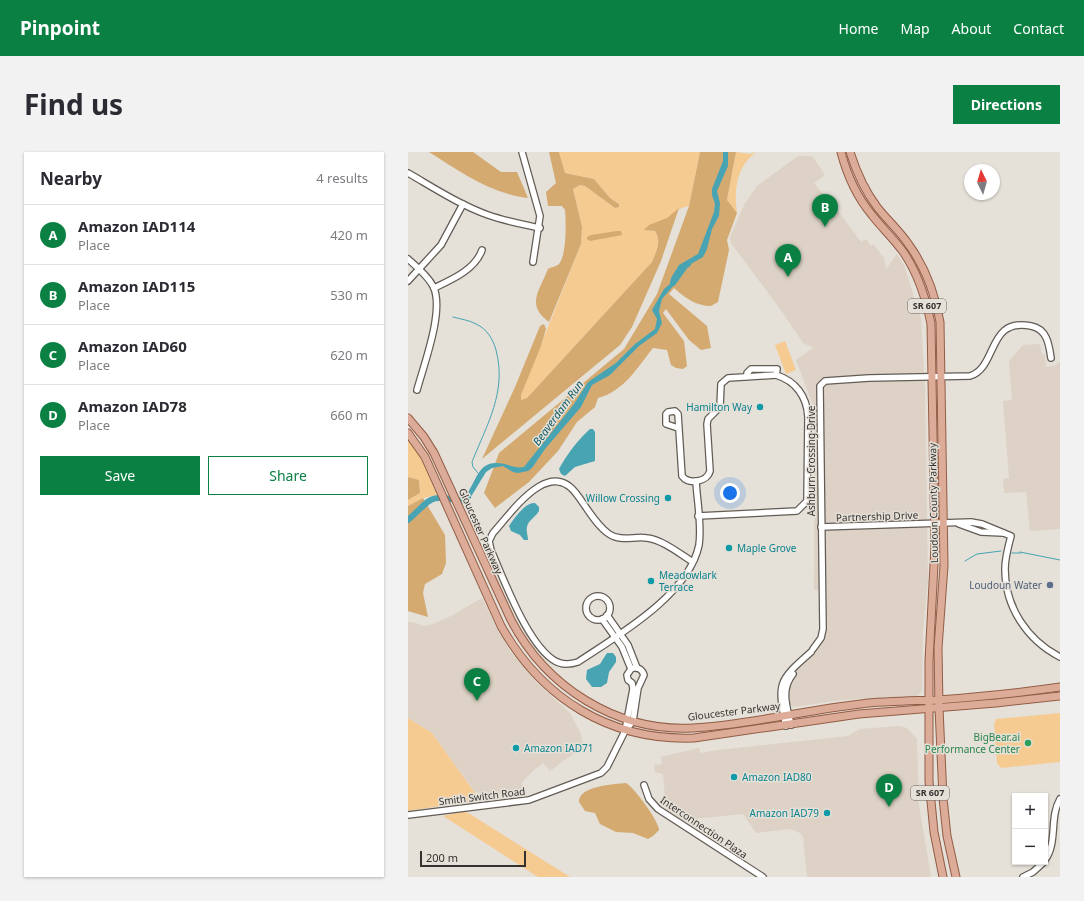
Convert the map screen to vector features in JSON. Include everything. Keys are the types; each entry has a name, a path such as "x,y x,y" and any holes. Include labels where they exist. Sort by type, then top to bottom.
{"main road":[{"name":"Loudoun County Parkway","path":"841,152 847,172 859,196 870,213 904,253 920,282 931,324 935,576 930,644 930,796 934,832 943,877"},
{"name":"Loudoun County Parkway","path":"850,152 869,195 910,245 927,277 935,300 940,322 944,579 938,648 939,708 943,798 947,836 956,877"},
{"name":"Gloucester Parkway","path":"408,418 424,437 444,475 510,620 532,655 557,681 570,690 594,705 629,720 661,726 693,728 860,704 939,700 1060,687"},
{"name":"Gloucester Parkway","path":"408,433 420,449 434,478 501,626 528,667 550,688 566,700 598,720 625,731 664,737 694,738 859,714 1060,696"}],"street":[{"path":"522,152 540,212 540,228 533,262"},
{"path":"408,173 464,204 496,218 540,228"},
{"path":"408,281 411,275 420,269 441,245 464,204"},
{"path":"434,288 458,276 476,261 482,250"},
{"path":"408,258 420,269 434,288 437,302 437,313 417,390"},
{"name":"Ashburn Crossing Drive","path":"813,649 821,638 824,628 821,528 820,386 825,381 869,378 966,376 977,373 1000,334 1005,329 1015,326 1033,326 1042,332 1048,340 1051,358"},
{"path":"678,428 682,476 684,479 696,481 707,478 710,471 707,424 708,419 720,407 721,384 728,378 776,376 787,379 797,387 802,395 808,414 808,499 804,505 797,511 698,516"},
{"path":"693,562 654,540 639,537 621,538 609,534 591,514 574,489 564,482 552,480 540,484 534,489 493,533 489,541 491,550 519,612 541,647 551,658 560,663 566,664 578,662 618,636 655,608 679,583 693,562 699,539 696,481"},
{"name":"Partnership Drive","path":"821,528 957,523 981,532 1011,536 1004,569 1012,608 1031,635 1060,657"},
{"path":"605,617 618,636 625,653 634,668 643,673 643,679 640,682 629,720"},
{"path":"786,715 786,685 811,652 798,664 782,684 780,694 788,725"},
{"path":"629,720 632,683 627,676 634,668"},
{"path":"632,683 640,682"},
{"name":"Smith Switch Road","path":"408,815 520,802 601,773 606,769 629,720"},
{"name":"Interconnection Plaza","path":"644,785 649,799 658,809 763,877"},
{"path":"1048,853 1053,843 1054,821 1057,805 1060,799"},
{"path":"1054,821 1060,808"},
{"path":"1023,877 1033,872 1040,865"}],"shaded area":[{"path":"429,152 473,152 501,172 517,172 528,198 514,196 488,187"},
{"path":"549,152 559,152 565,173 594,179 610,198 619,204 619,207 615,208 585,186 580,185 573,189 582,227 581,244 549,322 538,310 536,297 548,269 558,265 562,259 566,230 565,210 562,206 548,206 546,192 556,183"},
{"path":"559,152 700,152 689,206 680,209 645,230 655,231 658,239 658,246 652,262 527,398 521,400 521,395 581,244 582,227 573,189 580,185 585,186 615,208 619,207 619,204 610,198 594,179 565,173"},
{"path":"700,152 736,152 727,200 737,213 727,240 729,250 718,302 711,306 700,305 687,298 674,288 669,294 707,326 711,348 701,350 689,340 666,309 663,313 684,341 687,366 683,369 676,368 671,365 667,350 653,348 623,384 607,395 598,398 595,407 577,422 558,451 529,482 495,508 484,493 499,453 624,349 657,294 689,206"},
{"path":"736,152 750,154 756,152 749,158 740,172 736,188 737,213 727,200"},
{"path":"798,156 812,156 825,175 814,183 825,197 827,196 861,242 866,239 871,246 873,244 884,258 886,269 897,254 904,265 921,319 925,388 928,579 923,632 922,691 917,696 842,700 794,707 790,705 786,706 790,676 819,642 820,590 814,590 815,411 796,360 813,348 803,343 783,313 731,243 730,237 744,205 757,186"},
{"path":"679,208 661,261 632,327 620,345 482,459 515,387 540,326 544,324 546,329 541,346 521,395 521,400 527,398 652,262 658,246 657,235 655,231 644,230 649,225 667,218"},
{"path":"621,231 622,235 590,241 587,239 587,237 591,235"},
{"path":"785,341 796,370 786,374 775,345"},
{"path":"1040,344 1042,355 1045,354 1046,367 1054,366 1060,362 1060,529 1030,531 1026,492 1004,493 1003,479 1009,478 1003,401 1012,400 1009,361 1023,345"},
{"path":"408,436 420,454 437,495 423,498 408,506 408,500 420,493 419,480 408,477"},
{"path":"408,477 419,480 420,493 408,500"},
{"path":"423,498 445,535 446,563 442,574 425,584 423,593 428,617 408,611 408,506"},
{"path":"482,598 497,629 510,651 537,683 570,713 581,734 583,744 581,748 550,771 543,763 522,782 523,790 501,794 497,798 491,799 474,791 432,733 408,718 408,622 413,622 424,626 433,624 451,616"},
{"name":"BigBear.ai Performance Center","path":"1060,713 1060,762 1001,768 997,763 994,724 996,719"},
{"path":"408,718 432,733 480,800 408,811"},
{"path":"899,726 907,728 917,739 919,806 931,876 929,877 807,877 803,837 800,833 790,829 756,833 743,814 683,820 666,809 663,774 655,772 654,765 662,764 661,757 699,748 700,753 848,736 860,729"},
{"path":"626,783 640,798 658,826 659,830 648,839 633,833 616,832 600,824 595,813 585,811 579,802 580,797 584,792 590,789 606,785"},
{"path":"463,811 570,877 538,877 443,816"}],"water":[{"path":"723,152 728,152 728,166 717,191 720,203 719,216 712,229 707,249 703,257 682,269 674,285 662,299 659,311 662,323 657,333 639,346 610,375 592,385 581,407 545,449 532,468 528,471 518,473 513,472 503,466 492,468 486,472 472,495 464,503 463,498 480,470 485,466 497,463 524,467 574,404 588,382 616,363 635,344 655,329 657,319 652,310 664,289 670,284 671,278 679,265 698,254 714,212 715,204 712,189 723,161"},
{"path":"590,429 593,429 595,432 595,461 575,467 565,476 561,474 559,469 566,458"},
{"path":"535,503 539,507 539,511 530,520 527,530 528,540 524,540 520,535 511,531 509,526 527,505"},
{"path":"607,653 613,653 616,657 616,662 609,672 607,683 601,687 592,687 586,679 587,670 600,664"}],"waterway":[{"name":"Beaverdam Run","path":"673,283 688,264"},
{"path":"453,317 480,326 486,332 495,346 499,365 499,380 494,408 472,462 473,467 478,473"},
{"name":"Beaverdam Run","path":"408,520 427,502 436,498 463,501 468,497"},
{"path":"965,561 977,554 1001,551"},
{"path":"1020,552 1060,560"},
{"path":"1012,553 1021,553"}],"place":[{"name":"Amazon IAD115","path":"825,227"},
{"name":"Amazon IAD114","path":"788,277"},
{"name":"Hamilton Way","path":"760,407"},
{"name":"Willow Crossing","path":"668,498"},
{"name":"Maple Grove","path":"729,548"},
{"name":"Meadowlark Terrace","path":"651,581"},
{"name":"Loudoun Water","path":"1050,585"},
{"name":"Amazon IAD60","path":"477,701"},
{"name":"BigBear.ai Performance Center","path":"1028,743"},
{"name":"Amazon IAD71","path":"516,748"},
{"name":"Amazon IAD80","path":"734,777"},
{"name":"Amazon IAD78","path":"889,807"},
{"name":"Amazon IAD79","path":"827,813"}]}
